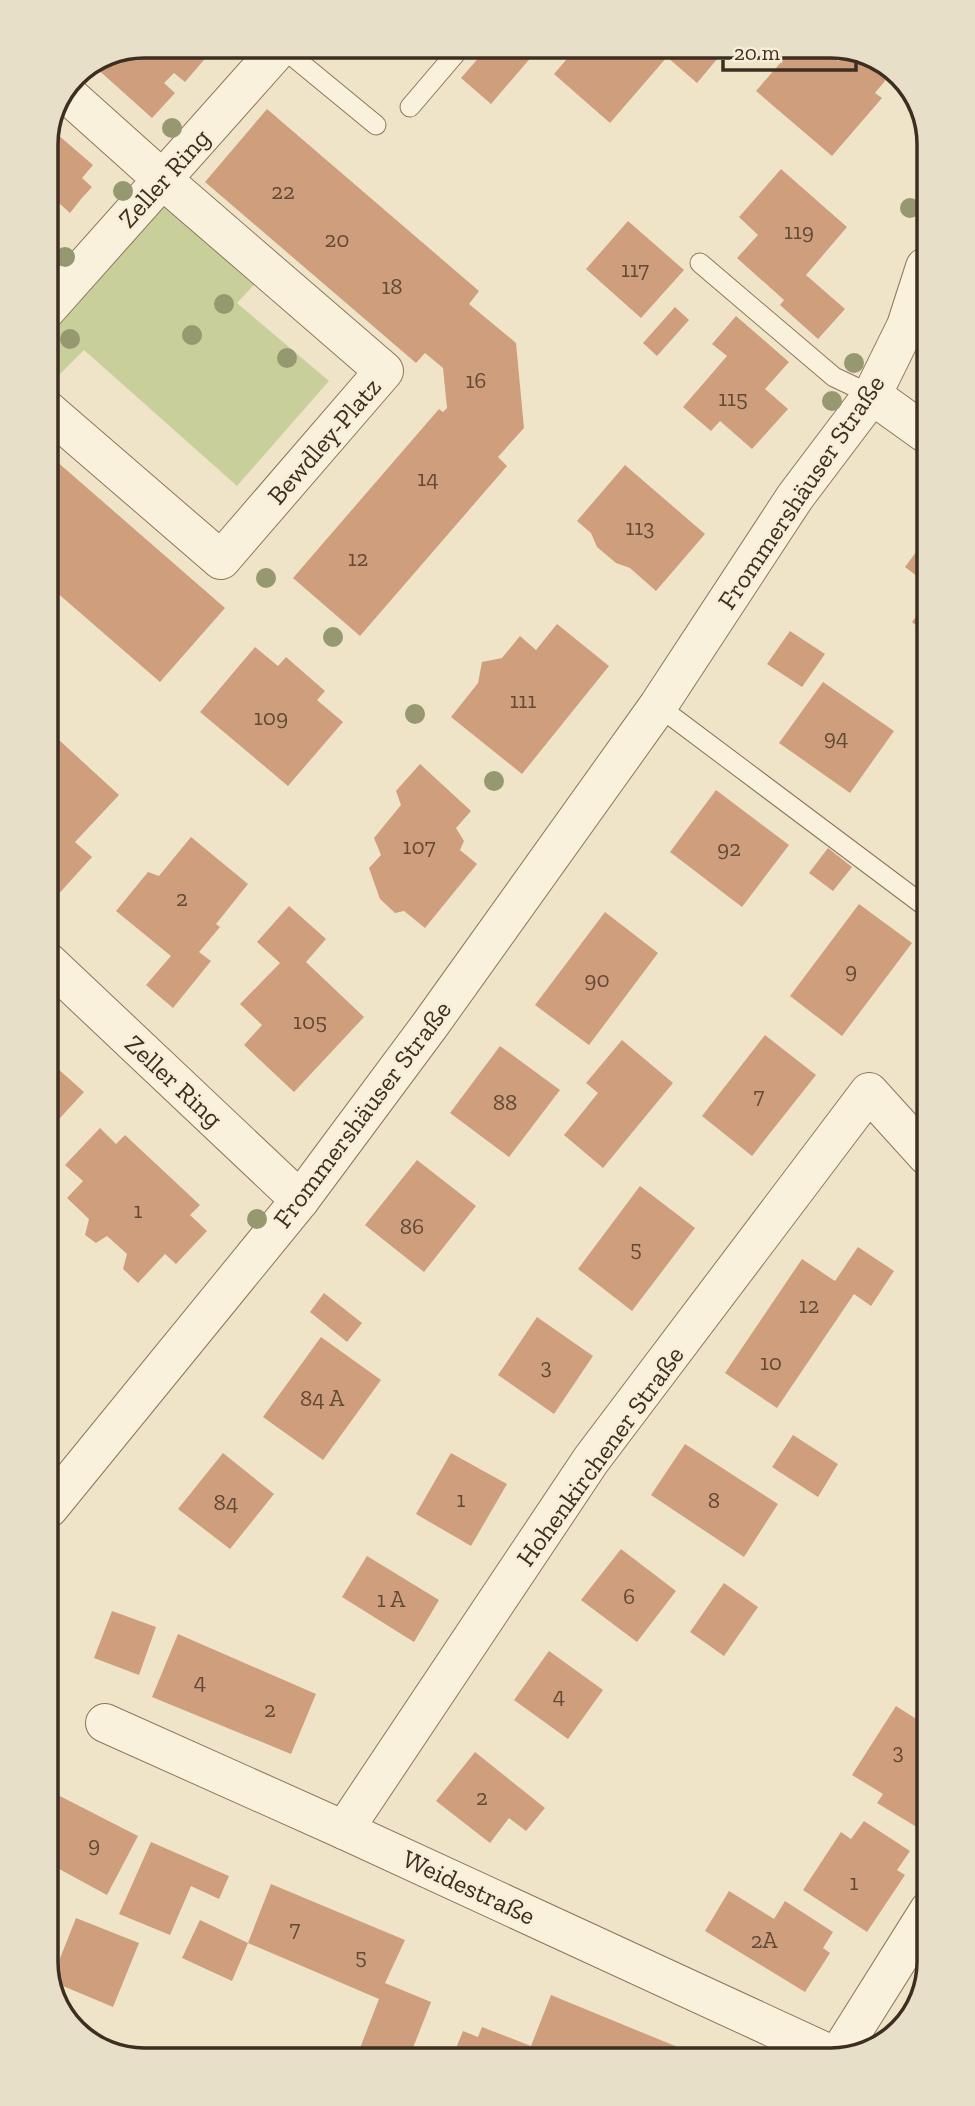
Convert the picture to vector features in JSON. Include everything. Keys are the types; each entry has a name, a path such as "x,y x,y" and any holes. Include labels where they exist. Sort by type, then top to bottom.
{"street":[{"name":"Zeller Ring","path":"58,297 270,58"},
{"name":"Bewdley-Platz","path":"58,418 221,560 384,371 72,98"},
{"name":"Frommershäuser Straße","path":"58,1498 300,1200 430,1025 658,706 795,497 872,395 906,326 917,292"},
{"path":"872,395 917,427"},
{"name":"Zeller Ring","path":"58,971 300,1200"},
{"name":"Hohenkirchener Straße","path":"344,1830 591,1460 869,1092 917,1145"},
{"name":"Weidestraße","path":"104,1723 344,1830 817,2048"},
{"path":"842,2048 917,1929"}],"lane":[{"path":"295,58 376,125"},
{"path":"410,107 452,58"},
{"path":"700,263 834,377 872,395"},
{"path":"658,706 917,900"}],"green space":[{"path":"176,191 268,270 237,303 329,381 237,486 84,350 58,376 58,325"}],"building":[{"path":"132,58 206,58 185,82 174,73 164,83 175,93 152,118 99,70"},
{"path":"478,58 530,58 491,104 461,78"},
{"path":"568,58 666,58 610,123 554,74"},
{"path":"668,58 718,58 697,83"},
{"path":"785,58 835,58 838,61 840,58 848,59 874,69 887,79 875,93 882,98 832,156 756,91"},
{"path":"267,109 479,291 469,304 516,343 524,428 498,457 507,466 360,636 293,578 439,409 443,412 447,408 443,368 425,353 416,363 205,182"},
{"path":"58,135 93,165 82,178 92,187 70,213 59,203"},
{"path":"781,169 847,227 806,275 845,309 818,339 780,305 784,300 737,258 758,235 739,217"},
{"path":"628,221 684,270 641,318 586,269"},
{"path":"675,307 689,320 657,356 643,343"},
{"path":"736,316 789,362 765,389 788,409 752,449 720,421 711,431 683,407 727,356 712,344"},
{"path":"58,463 225,608 160,682 58,594"},
{"path":"625,465 705,534 656,591 630,568 616,563 597,547 591,533 577,521"},
{"path":"917,551 917,576 905,567"},
{"path":"557,624 609,666 522,774 451,717 478,683 482,662 502,658 520,636 536,650"},
{"path":"790,631 825,654 802,687 767,664"},
{"path":"255,647 278,666 286,657 325,691 317,700 343,722 288,786 200,712"},
{"path":"823,682 894,731 850,793 779,743"},
{"path":"58,739 119,795 75,842 92,857 58,895"},
{"path":"420,764 471,811 456,828 464,841 460,850 477,864 425,928 404,911 395,913 380,899 369,868 381,855 374,838 401,805 396,791"},
{"path":"716,790 789,845 742,907 670,852"},
{"path":"191,837 248,884 216,924 220,927 199,952 211,961 173,1008 146,985 171,956 116,911 148,872 159,876"},
{"path":"828,848 852,867 833,891 809,873"},
{"path":"859,904 912,943 842,1036 790,996"},
{"path":"289,906 326,939 306,962 364,1017 294,1092 244,1045 262,1025 240,1004 280,963 257,942"},
{"path":"605,912 658,953 589,1045 535,1005"},
{"path":"765,1035 816,1075 752,1156 702,1116"},
{"path":"622,1040 673,1083 603,1168 564,1135 598,1093 586,1083"},
{"path":"500,1046 560,1090 509,1157 450,1113"},
{"path":"58,1069 84,1092 58,1120"},
{"path":"100,1128 116,1144 125,1135 200,1205 190,1215 207,1231 176,1264 165,1254 138,1283 123,1269 127,1254 107,1236 96,1243 85,1235 89,1219 67,1198 83,1181 65,1165"},
{"path":"417,1160 476,1206 424,1272 365,1225"},
{"path":"640,1186 695,1228 632,1311 578,1269"},
{"path":"858,1247 894,1271 871,1306 854,1294 777,1408 725,1373 802,1259 835,1281"},
{"path":"324,1293 362,1323 347,1342 310,1312"},
{"path":"537,1317 593,1356 554,1414 498,1375"},
{"path":"321,1337 381,1380 323,1460 263,1417"},
{"path":"793,1435 838,1464 818,1497 772,1467"},
{"path":"685,1444 778,1504 744,1557 651,1495"},
{"path":"223,1453 274,1494 230,1549 178,1509"},
{"path":"451,1453 507,1484 471,1546 416,1514"},
{"path":"621,1549 676,1591 637,1642 581,1600"},
{"path":"367,1556 439,1600 414,1642 342,1597"},
{"path":"724,1583 758,1607 724,1656 690,1632"},
{"path":"112,1611 156,1627 139,1675 94,1658"},
{"path":"178,1634 316,1694 291,1754 152,1697"},
{"path":"549,1651 603,1690 568,1739 514,1700"},
{"path":"896,1706 917,1719 917,1827 877,1803 883,1794 852,1775"},
{"path":"475,1752 545,1808 526,1831 509,1818 490,1843 436,1801"},
{"path":"58,1795 138,1836 107,1895 58,1868"},
{"path":"864,1821 910,1851 897,1870 905,1875 867,1932 803,1890 841,1832 851,1839"},
{"path":"151,1842 229,1876 219,1899 191,1886 170,1935 119,1914"},
{"path":"271,1884 405,1940 385,1983 431,2002 413,2048 360,2048 379,1999 248,1943"},
{"path":"729,1891 774,1919 785,1901 833,1932 823,1948 830,1953 805,1992 705,1931"},
{"path":"76,1918 139,1943 113,2007 61,1985 58,1963"},
{"path":"200,1920 248,1943 232,1981 182,1958"},
{"path":"551,1995 680,2048 456,2048 463,2031 478,2037 482,2027 531,2046"}]}
